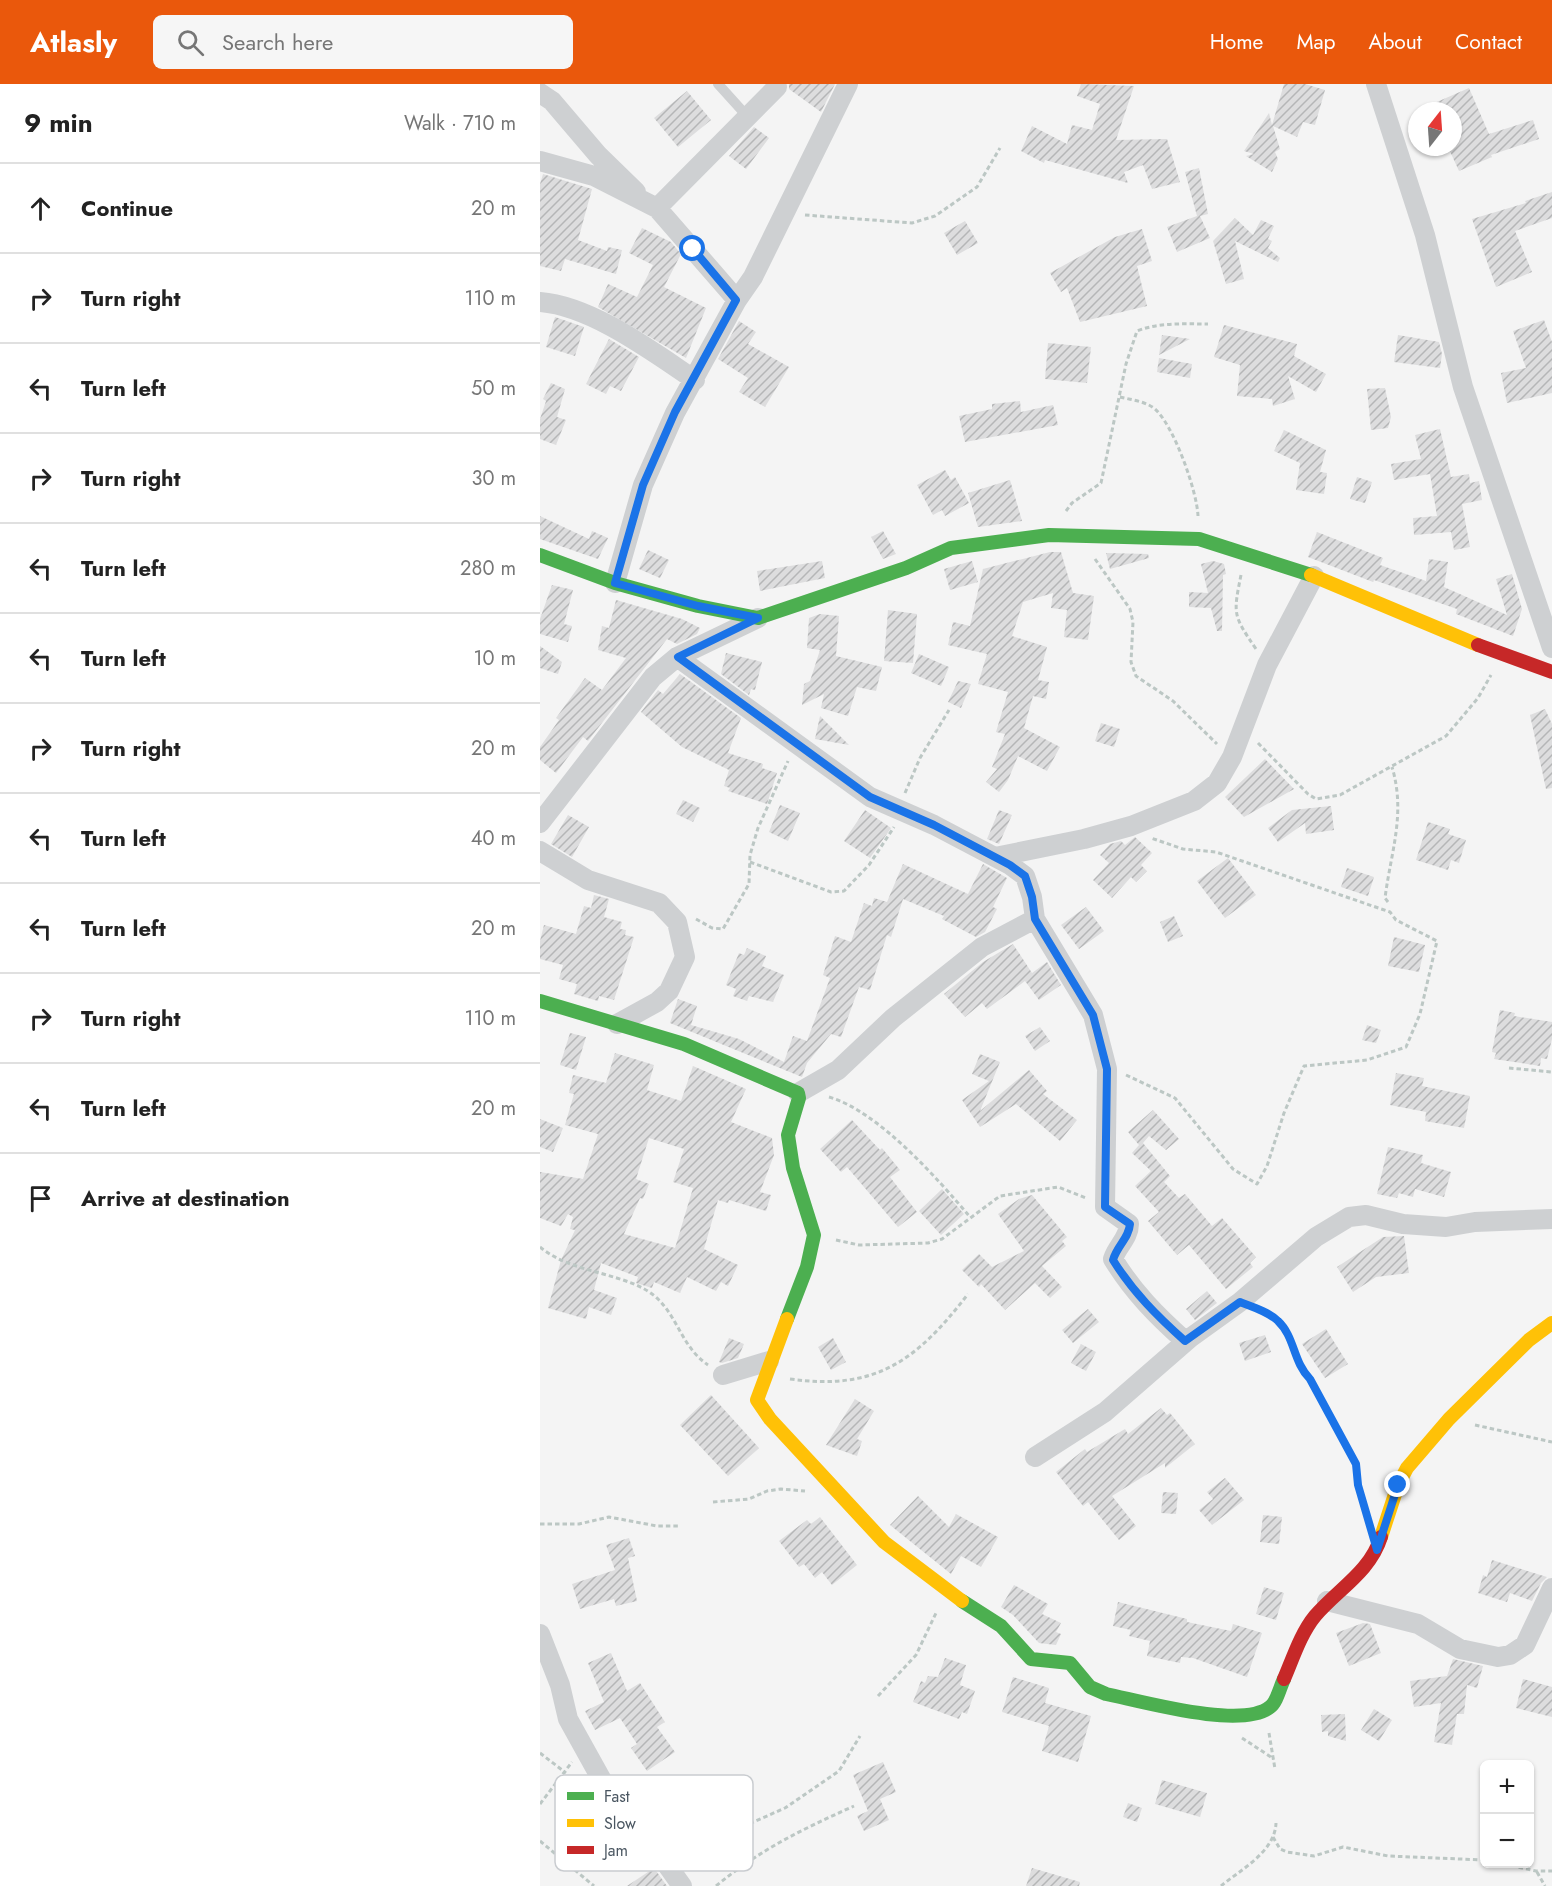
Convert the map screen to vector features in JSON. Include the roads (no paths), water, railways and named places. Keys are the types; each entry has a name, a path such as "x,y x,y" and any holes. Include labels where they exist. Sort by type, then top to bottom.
{"street":[{"path":"615,583 643,485 675,412 695,380 736,300 753,277 849,84"},
{"path":"1376,84 1425,235 1466,395 1552,648"},
{"path":"651,205 728,139 746,115 777,87"},
{"path":"540,93 552,101 598,155 651,205 736,300"},
{"path":"540,161 594,176 651,205"},
{"path":"540,302 591,317 650,350 695,380"},
{"path":"540,823 653,677 678,657 758,618 906,568 951,548 1017,537 1049,535 1080,538 1199,539 1246,552 1314,576 1502,655 1552,672"},
{"path":"540,555 615,583 698,606 758,618"},
{"path":"995,856 1084,839 1131,826 1194,801 1217,783 1232,757 1267,665 1314,576"},
{"path":"678,657 870,797 995,856 1025,876 1032,897 1035,919 1093,1015 1107,1069 1105,1207 1130,1224 1129,1233 1116,1248 1113,1260 1126,1281 1150,1310 1185,1341"},
{"path":"540,851 588,880 658,903 677,922 685,957 669,991 657,1002 617,1024"},
{"path":"1035,919 982,947 893,1018 837,1070 801,1092 788,1135 793,1168 814,1235 807,1267 767,1367 757,1400 770,1419 884,1542 943,1589 1000,1626 1031,1659 1070,1663 1097,1691 1225,1717 1243,1718 1259,1714 1277,1697 1306,1630 1327,1601 1370,1561 1377,1550 1398,1485 1407,1468 1449,1419 1529,1340 1552,1323"},
{"path":"540,1001 684,1044 801,1092"},
{"path":"1035,1457 1105,1412 1185,1341 1240,1302 1316,1237 1349,1217 1366,1215 1403,1224 1446,1227 1475,1222 1552,1219"},
{"path":"723,1375 767,1367"},
{"path":"1327,1601 1418,1624 1460,1648 1498,1658 1510,1655 1525,1645 1552,1588"},
{"path":"540,1634 560,1685 568,1719 599,1775"},
{"path":"670,1871 682,1886"}],"lane":[{"path":"718,84 746,115"}]}
